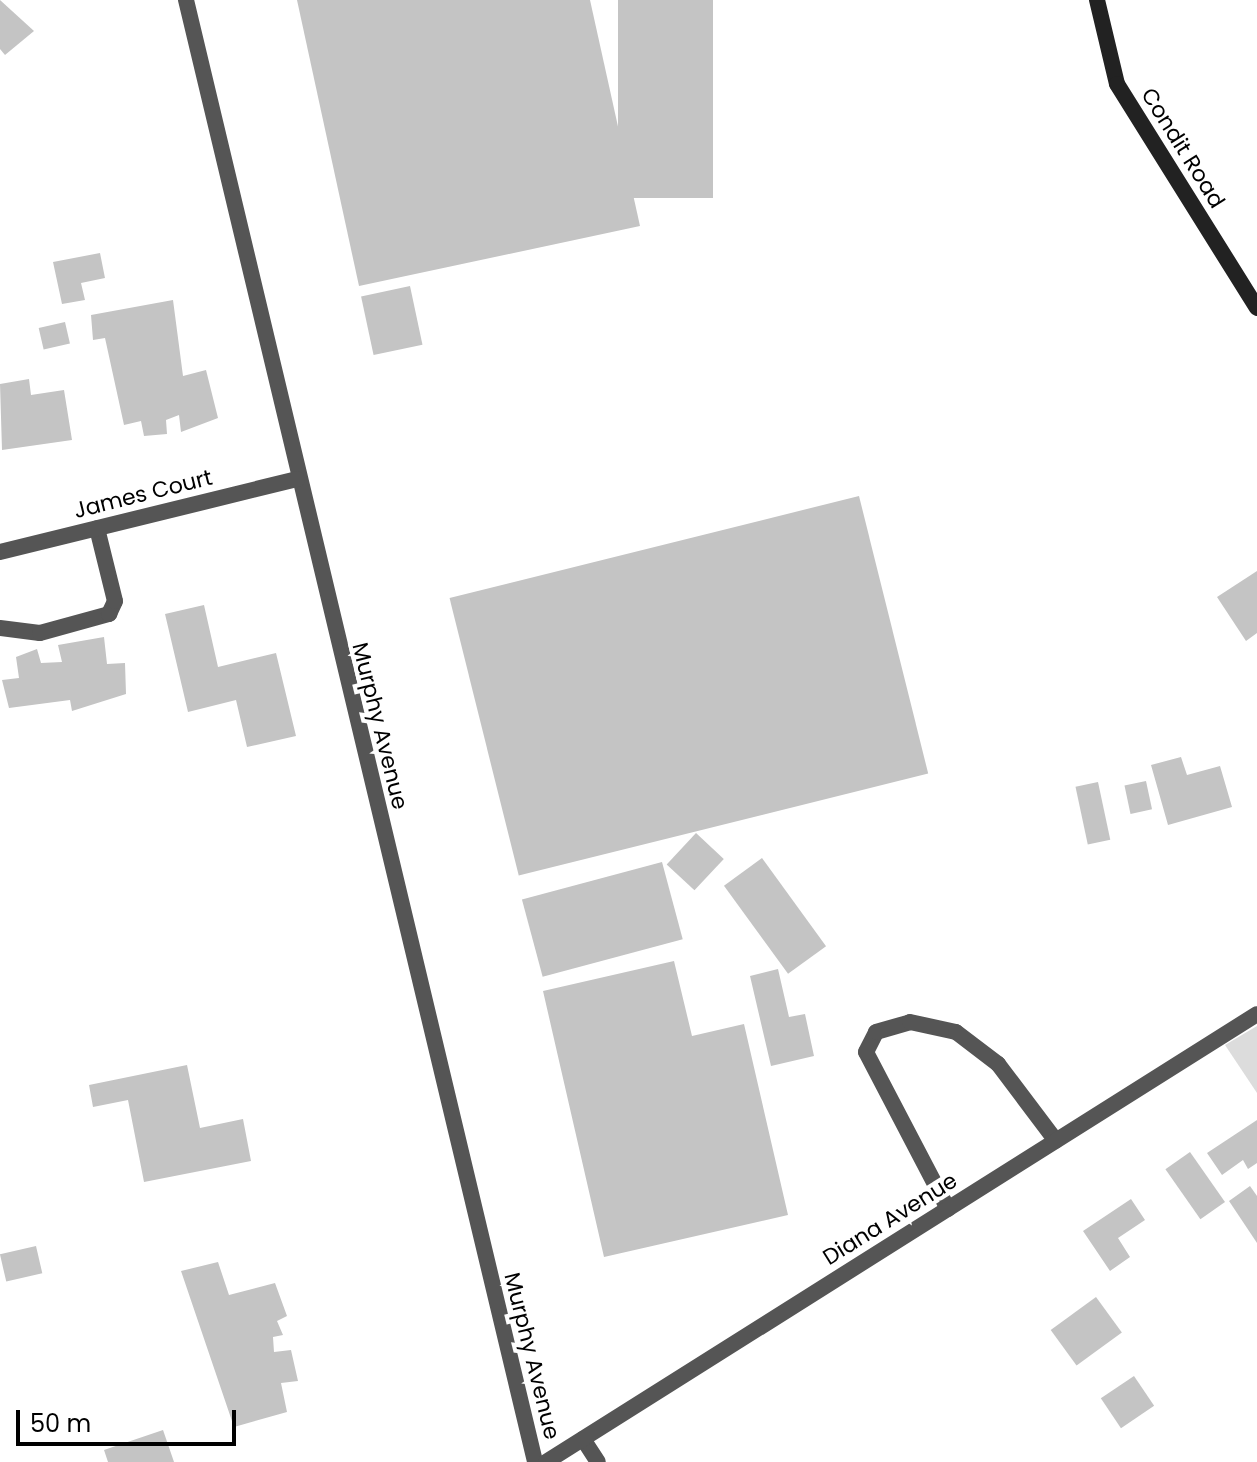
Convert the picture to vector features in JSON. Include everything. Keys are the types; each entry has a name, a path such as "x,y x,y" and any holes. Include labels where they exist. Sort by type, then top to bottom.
{"street":[{"name":"Murphy Avenue","path":"186,0 297,479 535,1462"},
{"name":"Condit Road","path":"1097,0 1117,84 1257,308"},
{"name":"James Court","path":"0,552 297,479"},
{"path":"0,628 40,633 109,614 115,601 97,528"},
{"name":"Diana Avenue","path":"546,1462 1257,1014"},
{"path":"948,1209 866,1052 876,1032 910,1022 956,1032 998,1064 1056,1141"},
{"path":"583,1439 598,1462"}],"shaded area":[{"path":"1257,1026 1257,1093 1225,1045"}],"building":[{"path":"0,0 34,31 5,55 0,49"},
{"path":"297,0 590,0 640,226 359,286"},
{"path":"618,0 713,0 713,198 618,198"},
{"path":"100,253 105,278 81,283 85,300 62,304 53,262"},
{"path":"410,286 422,345 374,355 361,296"},
{"path":"173,300 183,376 206,370 218,418 181,432 179,415 166,420 167,434 144,436 141,421 124,425 105,338 93,340 91,315"},
{"path":"65,322 70,343 44,350 39,328"},
{"path":"29,379 31,395 64,390 72,440 2,450 0,384"},
{"path":"859,496 928,774 519,876 450,598"},
{"path":"1257,571 1257,633 1246,641 1217,597"},
{"path":"204,605 218,667 276,653 296,736 247,747 236,700 188,712 165,614"},
{"path":"104,637 107,664 125,663 126,694 72,711 70,700 9,708 2,680 19,678 16,657 37,649 41,663 62,662 58,645"},
{"path":"1181,757 1187,775 1220,766 1232,807 1168,825 1151,765"},
{"path":"1146,781 1152,809 1131,814 1124,786"},
{"path":"1098,782 1110,840 1088,844 1076,787"},
{"path":"696,833 724,859 694,890 667,864"},
{"path":"762,858 826,946 788,974 724,886"},
{"path":"662,862 683,939 543,977 522,900"},
{"path":"674,961 692,1036 744,1024 788,1215 604,1257 543,991"},
{"path":"778,969 789,1017 805,1014 814,1056 771,1066 750,976"},
{"path":"187,1065 200,1128 243,1119 251,1161 144,1182 128,1100 93,1107 89,1085"},
{"path":"1257,1120 1257,1163 1248,1169 1243,1160 1222,1175 1207,1153"},
{"path":"1190,1152 1225,1202 1200,1219 1165,1169"},
{"path":"1250,1186 1257,1196 1257,1243 1229,1201"},
{"path":"1131,1199 1145,1220 1118,1238 1130,1257 1110,1271 1083,1231"},
{"path":"36,1246 42,1273 6,1282 0,1254"},
{"path":"218,1262 229,1295 275,1283 287,1316 277,1321 283,1335 273,1337 274,1352 291,1350 298,1381 281,1383 287,1412 234,1427 181,1271"},
{"path":"1096,1297 1122,1333 1077,1366 1051,1330"},
{"path":"1134,1376 1154,1406 1121,1428 1101,1398"},
{"path":"163,1430 174,1462 108,1462 104,1450"}]}
